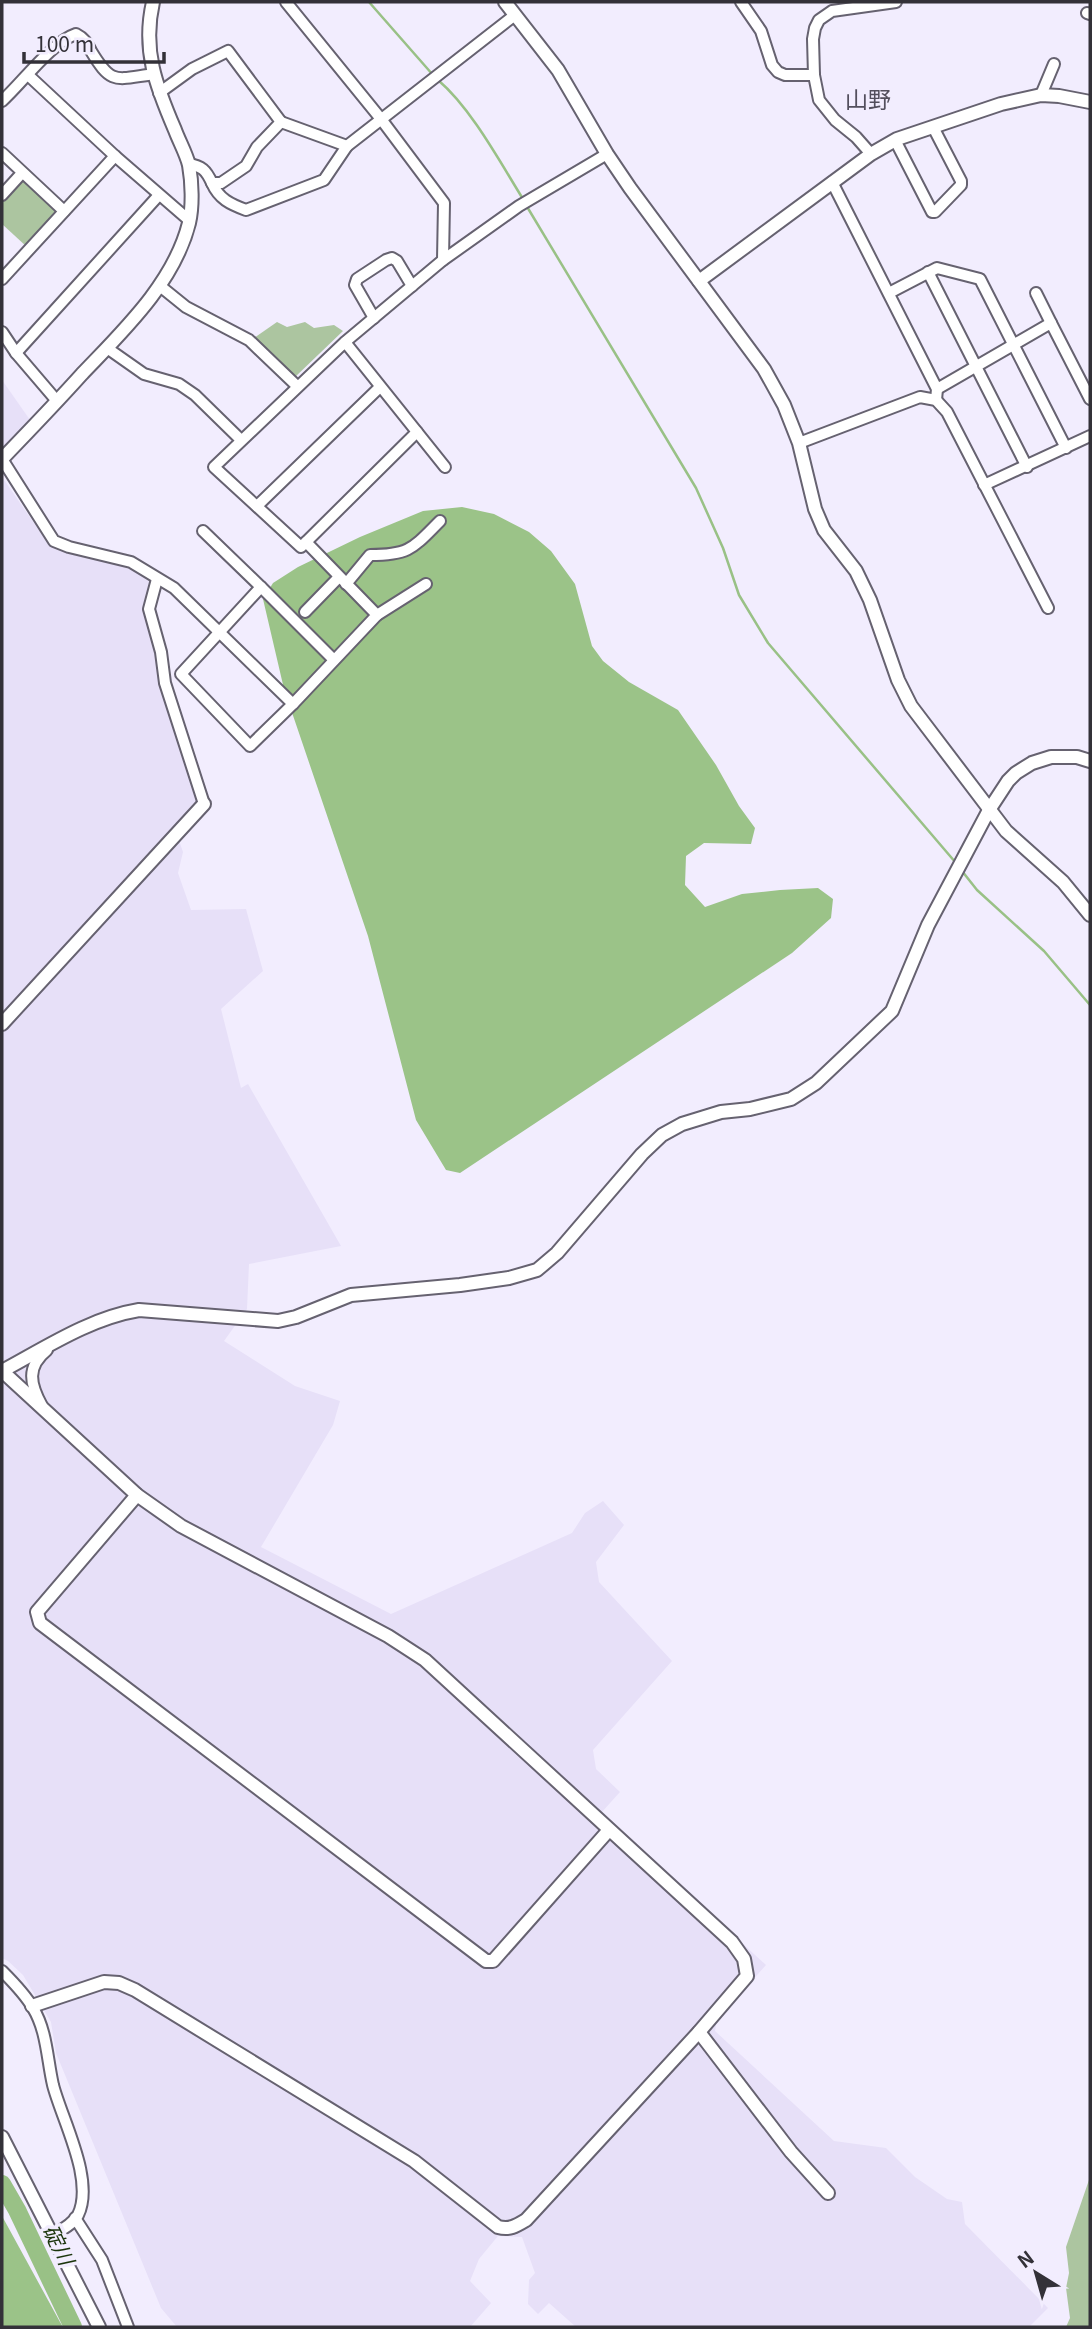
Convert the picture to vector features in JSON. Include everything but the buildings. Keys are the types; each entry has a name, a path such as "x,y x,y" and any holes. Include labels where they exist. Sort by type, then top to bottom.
{"street":[{"path":"153,2 149,18 148,46 159,93 188,164 190,221 180,248 160,286 107,348 2,459 54,541 131,562 174,587 293,704"},
{"path":"286,2 444,203 443,260"},
{"path":"505,2 558,70 607,154 764,369 784,405 799,443 815,509 824,530 856,571 870,600 898,680 911,706 1006,831 1063,882 1090,915"},
{"path":"741,2 761,31 772,65 778,72 785,75 814,75"},
{"path":"870,154 856,137 827,112 819,100 814,75 813,38 819,20 832,11 896,2"},
{"path":"188,164 200,166 206,171 217,193 229,204 246,211 324,180 347,146 515,15"},
{"path":"2,101 66,37 76,34 83,37 109,76 122,78 154,74"},
{"path":"159,93 192,69 228,51 281,122 347,146"},
{"path":"1041,95 1054,64"},
{"path":"28,75 190,221"},
{"path":"699,281 870,154 895,140 1001,104 1041,95 1090,102"},
{"path":"212,183 221,183 246,166 257,147 281,122"},
{"path":"895,140 932,212 935,212 961,186 961,181 933,127"},
{"path":"2,153 64,211"},
{"path":"416,432 301,547 214,467 345,342 443,260 519,206 607,154"},
{"path":"2,279 115,156"},
{"path":"2,195 22,173"},
{"path":"832,183 889,293 936,394 1048,608"},
{"path":"16,353 159,195"},
{"path":"374,318 355,285 357,279 392,258 397,261 412,286"},
{"path":"889,293 937,268 980,278 1066,448"},
{"path":"928,272 1027,467"},
{"path":"160,286 186,307 249,340 297,386"},
{"path":"1036,293 1090,399"},
{"path":"799,443 920,397 936,394 976,365 1051,323"},
{"path":"2,332 16,353 57,401"},
{"path":"345,342 445,467"},
{"path":"107,348 144,374 179,384 195,395 242,440"},
{"path":"257,506 380,387"},
{"path":"984,485 1090,436"},
{"path":"304,611 370,555 396,555 412,548 440,521"},
{"path":"203,531 333,659"},
{"path":"306,542 377,615"},
{"path":"2,1024 204,804 165,683 161,652 149,609 157,579"},
{"path":"261,587 181,674 250,746 377,615 426,584"},
{"path":"33,2006 104,1982 119,1983 414,2161 498,2227 505,2229 515,2227 526,2220 747,1976 744,1959 732,1942 425,1661 388,1636 181,1526 137,1495 2,1371 104,1318 122,1313 139,1310 278,1321 296,1317 351,1295 460,1285 509,1278 537,1269 557,1253 642,1153 662,1135 682,1124 721,1112 750,1109 791,1099 816,1083 892,1011 928,925 989,810 1008,781 1032,763 1060,755 1090,761"},
{"path":"44,1410 35,1391 32,1368 40,1356 55,1343"},
{"path":"137,1495 37,1612 40,1623 486,1961 493,1961 609,1830"},
{"path":"2,1971 33,2006 39,2021 49,2056 53,2085 79,2164 82,2200 75,2218 54,2235"},
{"path":"699,2032 792,2152 828,2193"},
{"path":"2,2137 99,2327"},
{"path":"75,2218 102,2260 128,2327"}],"shaded area":[{"path":"2,380 30,420 2,450"},
{"path":"2,477 50,546 129,567 152,582 145,604 200,802 175,829 183,852 178,873 191,910 246,909 263,971 221,1009 241,1088 248,1084 341,1246 249,1264 247,1309 224,1341 295,1386 340,1401 333,1425 261,1547 391,1614 572,1533 585,1513 603,1501 624,1525 596,1562 599,1582 672,1661 593,1750 596,1769 620,1792 601,1813 766,1965 717,2020 715,2031 834,2141 886,2148 915,2177 947,2199 962,2202 965,2224 1048,2308 1029,2327 576,2327 549,2303 538,2314 528,2304 529,2280 535,2273 522,2237 498,2236 479,2259 470,2281 491,2303 470,2327 177,2327 161,2308 56,2053 51,2022 23,1975 2,1958"}],"green space":[{"path":"23,177 60,211 27,247 2,224 2,199"},
{"path":"277,322 287,327 305,322 314,328 334,325 343,331 294,378 254,338"},
{"path":"462,507 494,514 529,532 551,551 575,584 592,646 603,661 629,682 678,710 755,828 751,844 704,843 686,856 685,885 705,907 742,894 780,890 818,888 833,899 831,918 792,953 460,1173 446,1170 416,1120 368,936 284,689 263,599 273,583 298,567 360,537 423,511"},
{"path":"1090,2177 1090,2327 1066,2327 1070,2318 1066,2288 1069,2273 1066,2247"},
{"path":"2,2216 60,2322 63,2327 2,2327"}],"waterway":[{"path":"369,2 433,75"},
{"path":"438,80 473,120 523,199"},
{"path":"526,205 696,488 723,548 739,595 768,643 956,863"},
{"path":"962,871 977,890 1044,951 1090,1005"},
{"name":"碇川","path":"2,2184 73,2327"}],"district":[{"name":"山野","path":"868,100"}]}
